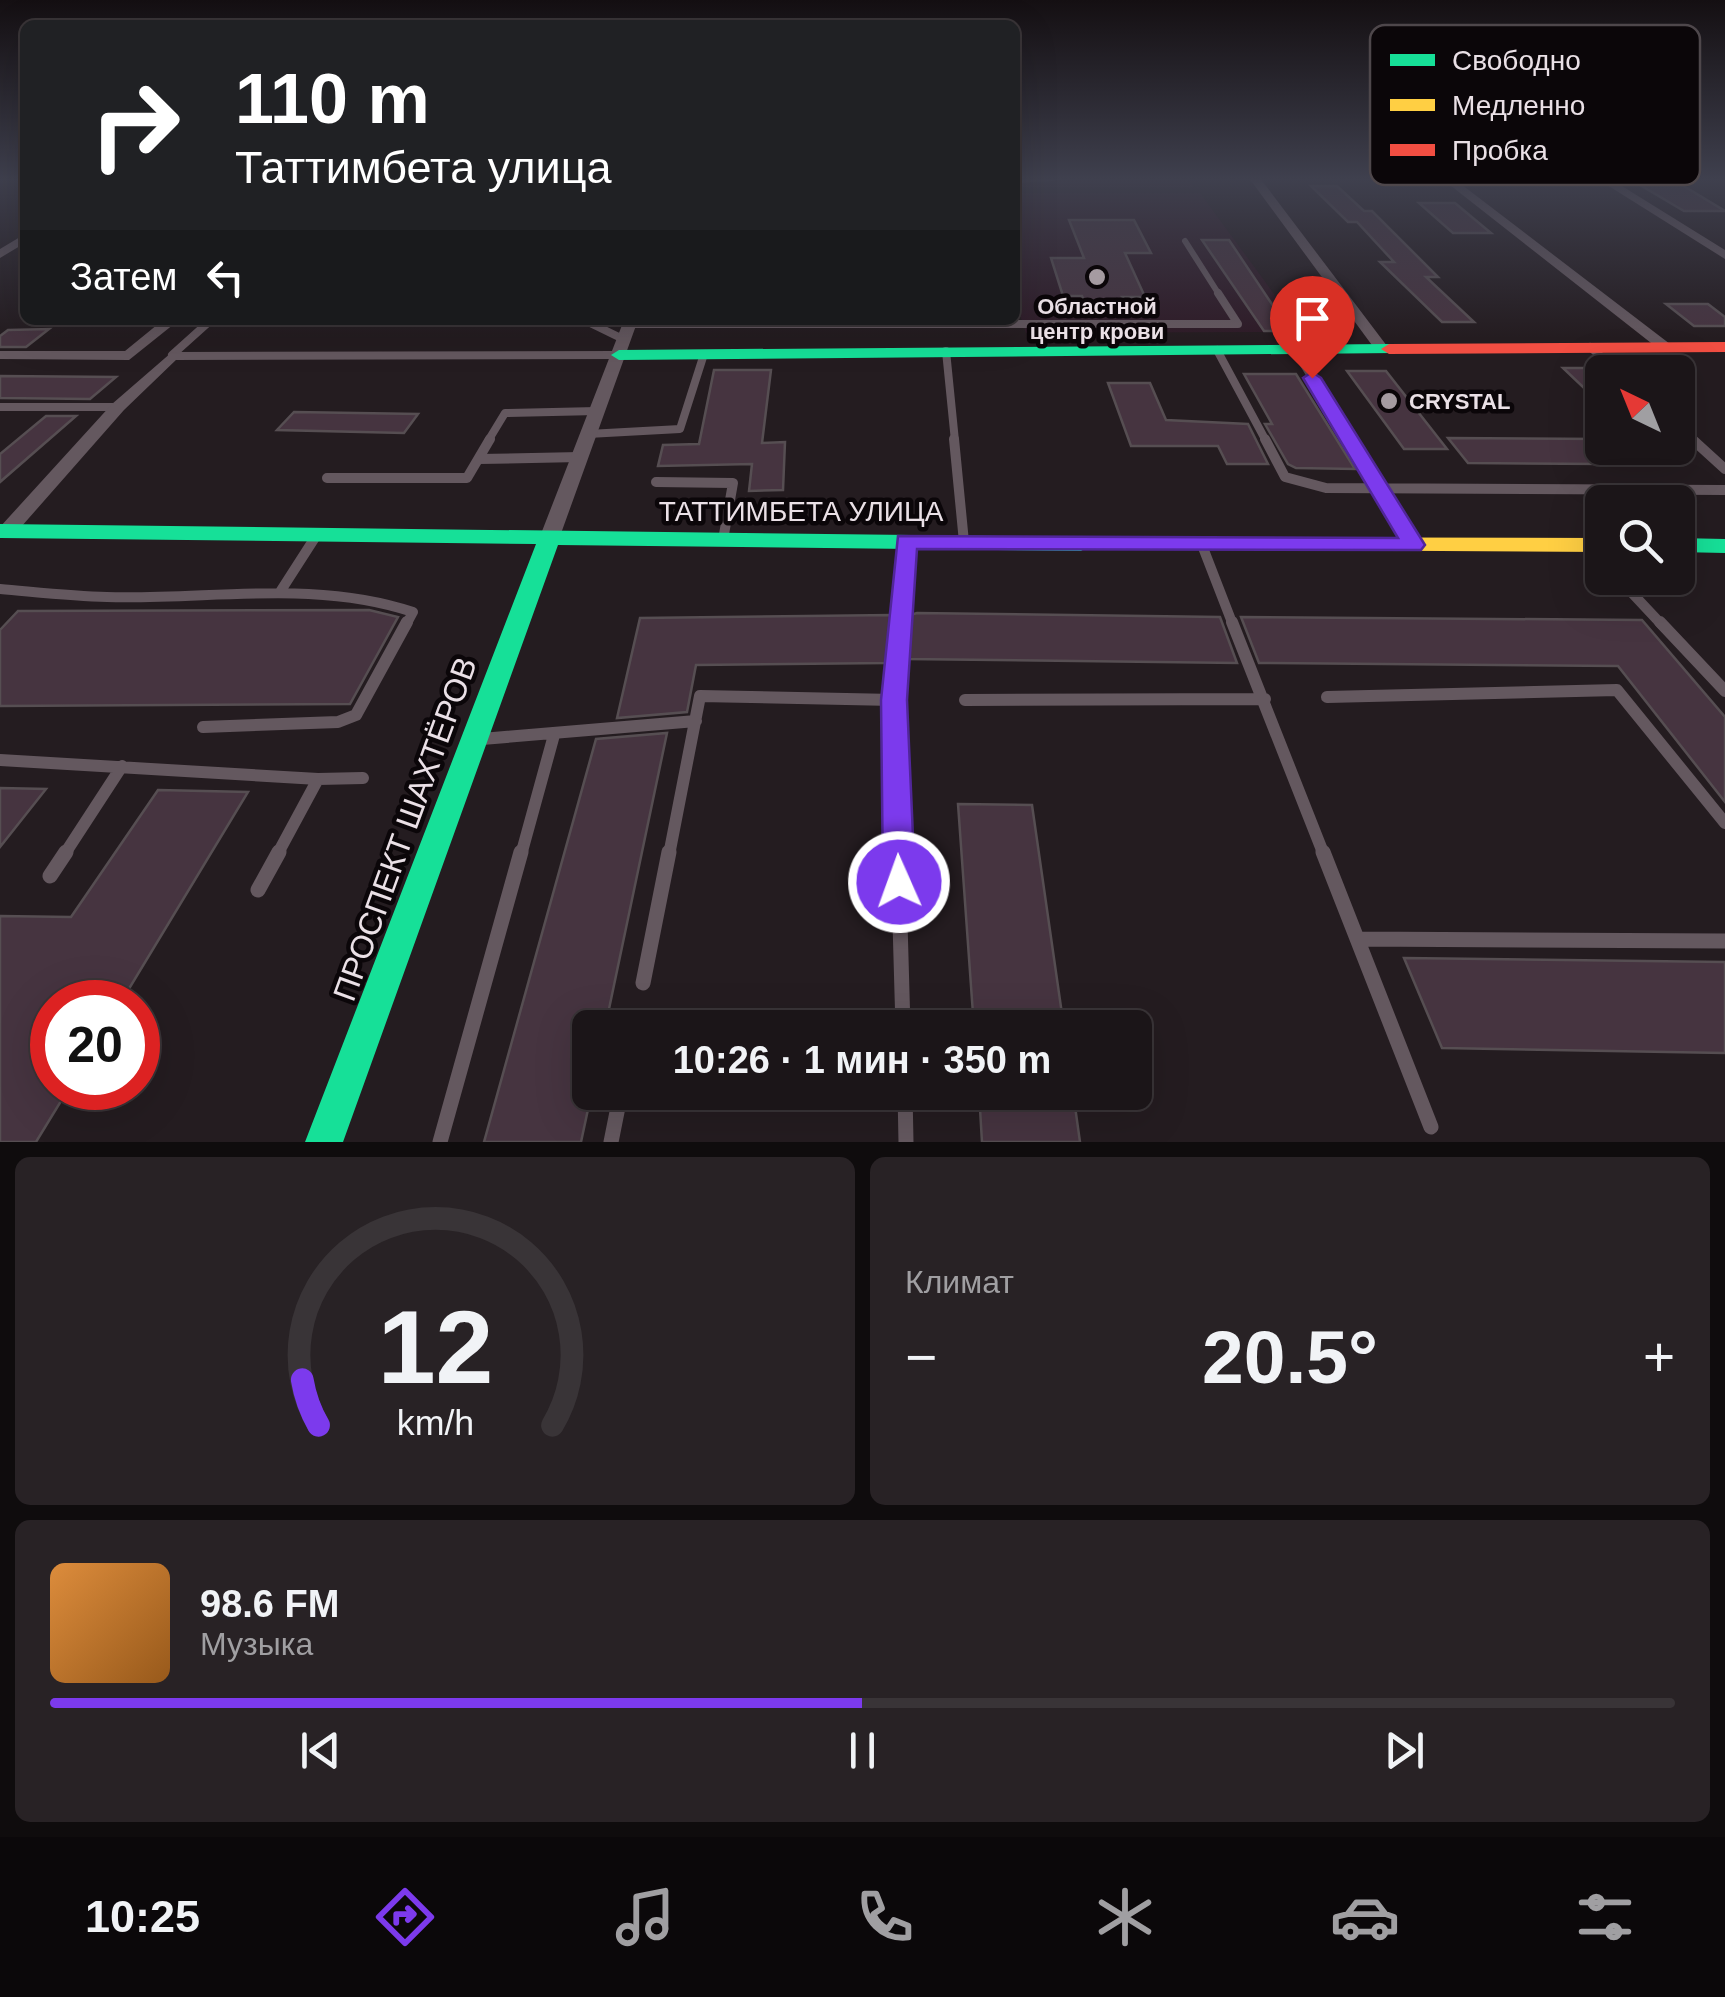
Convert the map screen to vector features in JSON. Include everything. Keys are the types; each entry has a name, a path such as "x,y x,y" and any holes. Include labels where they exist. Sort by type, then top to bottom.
{"street":[{"path":"1294,231 1382,349"},
{"path":"1515,231 1665,348"},
{"path":"1686,231 1725,256"},
{"path":"130,356 166,325"},
{"path":"550,539 626,335 704,354 1725,347"},
{"path":"0,355 172,356"},
{"path":"2,534 118,407 172,356"},
{"name":"ТАТТИМБЕТА УЛИЦА","path":"2,534 1585,550"},
{"name":"ПРОСПЕКТ ШАХТЁРОВ","path":"324,1142 471,740 550,539"},
{"path":"1695,545 1725,546"}],"lane":[{"path":"172,356 626,335 1238,324 1185,241"},
{"path":"172,356 206,325"},
{"path":"598,325 626,335"},
{"path":"1590,347 1599,355"},
{"path":"946,350 964,542"},
{"path":"1217,350 1285,477 1316,487 1725,490"},
{"path":"1295,350 1414,545"},
{"path":"588,434 680,429 704,354"},
{"path":"0,408 118,407"},
{"path":"326,478 467,478 505,413 597,411"},
{"path":"1695,442 1725,469"},
{"path":"479,459 580,457"},
{"path":"656,482 734,482 724,540"},
{"path":"280,592 316,536"},
{"path":"903,1010 894,700 906,542"},
{"path":"1202,544 1431,1127"},
{"path":"0,590 108,596 280,592 377,600 410,609 414,616 356,715 338,722 203,727"},
{"path":"1634,595 1725,692"},
{"path":"1326,697 1616,690 1725,822"},
{"path":"643,983 700,696 894,700"},
{"path":"964,700 1265,699"},
{"path":"471,740 696,721"},
{"path":"440,1142 554,734"},
{"path":"0,760 318,779 363,778"},
{"path":"50,876 122,766"},
{"path":"258,890 318,779"},
{"path":"1358,940 1725,941"},
{"path":"611,1142 617,1110"},
{"path":"905,1110 906,1142"}],"shaded area":[{"path":"1020,231 1228,231 1302,332 1026,333 1020,315"}],"building":[{"name":"Областной центр крови","path":"1073,231 1140,231 1151,253 1125,253 1145,297 1122,297 1129,312 1088,311 1082,296 1063,296 1051,258 1084,258"},
{"path":"1366,231 1392,231 1438,277 1426,277 1474,322 1442,322 1380,262 1394,262"},
{"path":"1451,231 1491,233 1453,233"},
{"path":"1202,240 1229,240 1290,331 1264,331"},
{"path":"1666,304 1708,304 1725,317 1725,326 1694,326"},
{"path":"49,329 26,347 0,347 0,336 8,330"},
{"path":"1563,368 1585,368 1585,389"},
{"path":"714,370 771,370 762,443 785,442 783,490 749,491 752,464 658,466 663,445 699,444"},
{"path":"1347,371 1386,371 1447,449 1404,449"},
{"path":"1244,374 1296,374 1355,469 1296,468 1288,464 1265,424 1272,424"},
{"path":"0,376 116,377 90,399 0,398"},
{"path":"1108,383 1150,383 1166,420 1248,424 1268,464 1227,464 1218,446 1131,446"},
{"path":"294,412 418,414 404,433 277,430"},
{"path":"46,416 76,416 0,482 0,454"},
{"path":"1448,438 1585,439 1585,464 1468,463"},
{"path":"369,610 398,617 350,704 0,706 0,630 18,611"},
{"path":"892,615 887,663 696,665 687,712 617,718 640,618"},
{"path":"910,615 1220,617 1237,663 907,659"},
{"path":"1241,617 1642,620 1725,717 1725,802 1618,666 1259,663"},
{"path":"667,733 609,1010 572,1010 572,1110 588,1110 581,1142 484,1142 596,739"},
{"path":"0,788 46,789 0,847"},
{"path":"158,790 248,792 134,980 30,980 30,1110 56,1110 36,1142 0,1142 0,916 71,917"},
{"path":"958,804 1032,805 1061,1010 973,1010"},
{"path":"1404,958 1725,962 1725,1053 1442,1048"},
{"path":"980,1110 1076,1110 1080,1142 982,1142"}],"traffic: fast":[{"path":"619,355 1389,349"},
{"path":"0,531 1081,544"},
{"path":"324,1142 549,539"},
{"path":"1695,545 1725,546"}],"traffic: slow":[{"path":"1081,544 1585,545"}],"traffic: jam":[{"path":"1389,349 1725,347"}],"place":[{"name":"Областной центр крови","path":"1097,277"},
{"name":"CRYSTAL","path":"1389,401"}],"route":[{"path":"899,882 894,700 906,542 1414,545 1312,378"}]}
